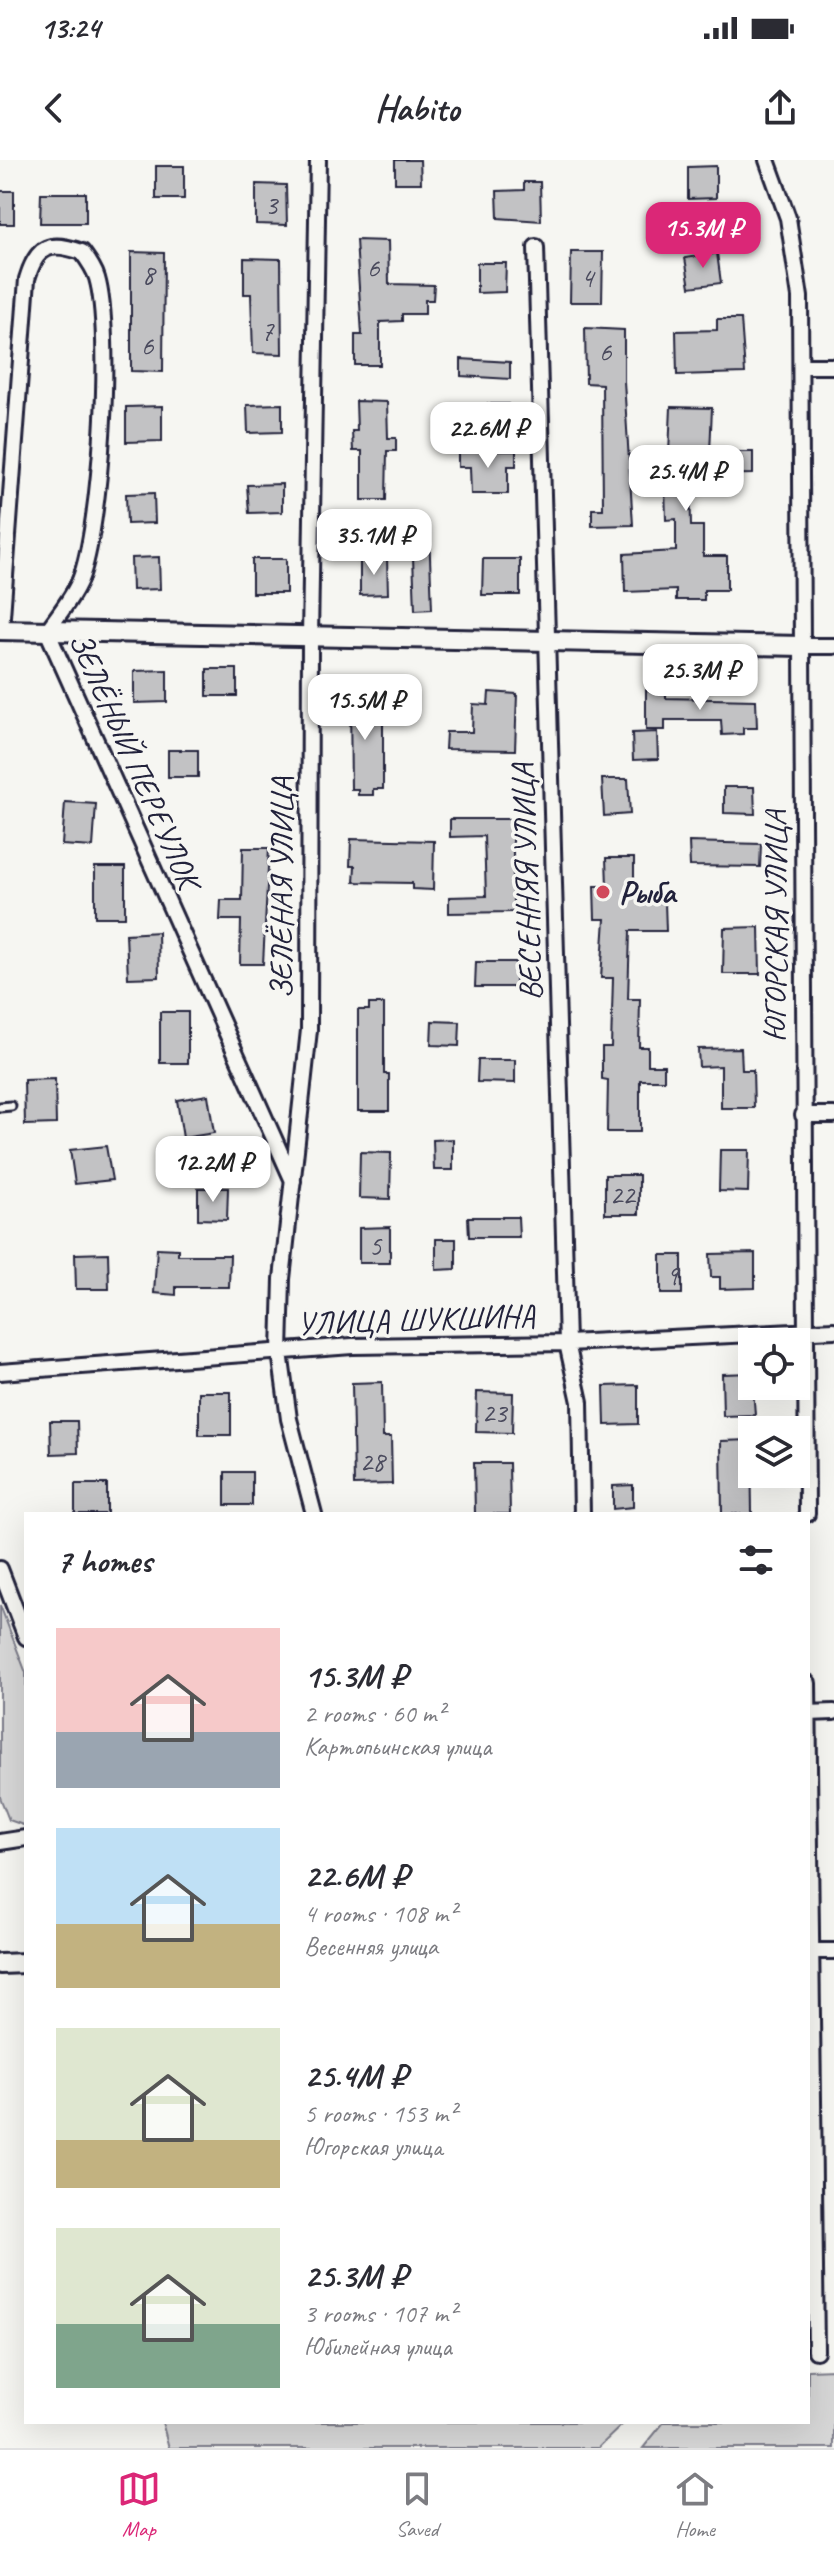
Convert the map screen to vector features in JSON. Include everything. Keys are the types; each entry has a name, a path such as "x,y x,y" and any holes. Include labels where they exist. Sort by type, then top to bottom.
{"street":[{"name":"ЗЕЛЁНАЯ УЛИЦА","path":"313,1512 289,1419 280,1352 282,1279 309,1030 310,637 318,160"},
{"name":"ЮГОРСКАЯ УЛИЦА","path":"767,160 788,218 798,273 801,339 805,1328"},
{"name":"ЗЕЛЁНЫЙ ПЕРЕУЛОК","path":"1,630 27,279 32,262 42,250 59,244 82,252 97,278 103,317 100,453 87,556 74,591 47,631 293,1181"},
{"name":"ВЕСЕННЯЯ УЛИЦА","path":"536,247 567,1343 580,1402 582,1512"},
{"path":"801,366 834,366"},
{"path":"1,630 834,646"},
{"path":"803,1115 834,1115"},
{"name":"УЛИЦА ШУКШИНА","path":"810,1330 834,1330"},
{"name":"УЛИЦА ШУКШИНА","path":"0,1372 352,1346 567,1343 738,1334"},
{"name":"ЮГОРСКАЯ УЛИЦА","path":"806,1400 807,1512"},
{"path":"0,1569 24,1632"},
{"path":"810,1713 834,1712"},
{"path":"0,1842 24,1838"},
{"path":"810,1951 834,1951"},
{"path":"0,1964 24,1963"},
{"path":"810,2084 812,2351 834,2351"}],"lane":[{"path":"0,1107 11,1106"}],"shaded area":[{"path":"0,1605 24,1668 24,1825 9,1820 0,1797"},
{"path":"834,2369 834,2448 643,2448 662,2424 810,2424 810,2370"},
{"path":"163,2424 623,2424 598,2448 169,2448"}],"building":[{"path":"395,160 420,160 421,183 395,183"},
{"path":"156,166 184,166 184,199 156,199"},
{"path":"716,166 716,198 688,199 688,167"},
{"path":"524,182 540,182 541,221 498,218 497,191 524,190"},
{"path":"256,184 286,185 287,225 256,224"},
{"path":"0,191 14,191 14,224 0,224"},
{"path":"41,193 86,193 86,223 40,223"},
{"path":"356,240 388,241 389,284 434,285 433,300 425,300 425,314 402,314 402,321 380,322 380,365 355,365 355,335 362,335"},
{"path":"131,252 164,253 163,372 131,371"},
{"path":"571,252 603,252 602,302 570,302"},
{"path":"717,253 721,283 690,287 685,258"},
{"path":"244,258 281,259 282,354 253,353 251,294 244,294"},
{"path":"477,263 506,263 505,292 477,293"},
{"path":"717,319 741,319 745,373 677,375 676,331 717,330"},
{"path":"585,328 624,330 633,525 592,526 592,509 603,509 602,384 586,383"},
{"path":"461,359 510,362 510,379 461,376"},
{"path":"356,401 387,402 388,438 396,438 396,451 387,451 386,500 362,500 362,451 353,451 352,431 357,431"},
{"path":"282,404 282,432 248,433 247,405"},
{"path":"479,404 508,404 508,423 479,423"},
{"path":"162,406 162,441 126,442 126,407"},
{"path":"671,407 712,408 710,452 753,452 753,474 690,475 691,526 703,526 703,556 727,556 727,590 704,590 704,600 676,600 676,590 625,592 624,554 676,551 676,519 666,520 664,453 669,453"},
{"path":"458,451 516,451 516,466 508,466 508,494 471,494 470,467 458,467"},
{"path":"282,484 282,512 249,513 247,485"},
{"path":"154,493 155,523 127,524 126,494"},
{"path":"412,530 429,531 432,609 415,610"},
{"path":"159,557 160,589 132,590 131,558"},
{"path":"387,558 388,594 360,595 360,559"},
{"path":"252,559 286,559 286,593 252,593"},
{"path":"483,559 520,559 520,595 482,595"},
{"path":"207,669 237,669 237,696 207,696"},
{"path":"167,670 167,702 134,703 134,671"},
{"path":"345,686 370,686 372,720 383,720 383,789 373,789 373,795 358,795 358,789 351,789 350,700 345,700"},
{"path":"646,690 666,691 666,698 756,700 757,728 743,728 743,734 722,735 721,720 665,720 665,730 646,730"},
{"path":"489,692 517,694 515,750 445,749 446,732 472,732 473,704 488,705"},
{"path":"657,732 658,759 633,760 632,733"},
{"path":"168,750 198,750 198,777 168,777"},
{"path":"602,779 628,779 630,814 604,816"},
{"path":"724,787 754,787 755,814 724,813"},
{"path":"65,802 96,804 93,847 62,845"},
{"path":"450,819 513,819 513,912 449,913 449,897 486,896 484,836 450,837"},
{"path":"351,839 434,841 433,890 412,889 412,883 354,882 355,866 350,866"},
{"path":"689,842 761,844 760,867 690,866"},
{"path":"243,848 269,848 263,964 240,964 241,920 220,920 221,900 242,900"},
{"path":"606,858 634,858 634,896 650,896 650,903 665,902 666,931 630,931 628,999 640,999 639,1047 648,1047 648,1065 664,1065 664,1080 640,1080 640,1132 607,1132 608,1080 602,1079 602,1047 611,1047 613,978 601,978 605,919 595,919 594,886 607,886"},
{"path":"95,867 125,867 125,917 95,917"},
{"path":"759,927 760,974 723,974 724,928"},
{"path":"158,932 159,977 128,978 126,934"},
{"path":"476,962 515,962 515,987 475,987"},
{"path":"369,1004 384,1004 384,1074 389,1074 389,1111 358,1111 358,1010 369,1010"},
{"path":"160,1012 188,1012 188,1063 160,1063"},
{"path":"432,1021 460,1022 459,1046 431,1045"},
{"path":"741,1048 742,1070 753,1070 754,1108 721,1108 721,1066 699,1067 698,1049"},
{"path":"478,1060 515,1060 515,1083 477,1082"},
{"path":"55,1079 56,1124 25,1125 24,1080"},
{"path":"208,1095 214,1133 183,1138 177,1100"},
{"path":"453,1139 453,1170 434,1170 433,1140"},
{"path":"106,1146 112,1180 75,1184 70,1150"},
{"path":"720,1150 749,1150 748,1192 719,1191"},
{"path":"360,1152 391,1153 390,1199 359,1198"},
{"path":"605,1175 639,1175 639,1214 605,1214"},
{"path":"198,1188 228,1188 227,1220 198,1219"},
{"path":"468,1217 518,1217 519,1237 469,1237"},
{"path":"390,1227 390,1263 359,1263 359,1228"},
{"path":"436,1239 456,1239 456,1269 436,1270"},
{"path":"157,1248 178,1249 178,1255 230,1255 229,1287 176,1287 176,1295 154,1293"},
{"path":"108,1253 109,1289 76,1289 75,1254"},
{"path":"755,1253 755,1288 720,1289 720,1277 711,1277 710,1254"},
{"path":"661,1255 682,1255 682,1294 661,1294"},
{"path":"738,1373 738,1400 754,1400 755,1415 723,1416 722,1374"},
{"path":"382,1382 383,1437 391,1437 392,1484 354,1485 352,1383"},
{"path":"638,1385 638,1424 605,1425 604,1386"},
{"path":"199,1392 231,1392 231,1435 199,1435"},
{"path":"477,1392 513,1393 512,1433 476,1432"},
{"path":"50,1421 77,1421 78,1453 51,1454"},
{"path":"738,1440 738,1488 752,1488 752,1512 722,1512 721,1441"},
{"path":"474,1463 509,1463 510,1512 475,1512"},
{"path":"225,1472 252,1472 252,1505 225,1505"},
{"path":"75,1484 107,1484 107,1512 75,1512"},
{"path":"633,1485 633,1507 613,1509 613,1486"}],"place":[{"name":"Рыба","path":"603,892"}]}
